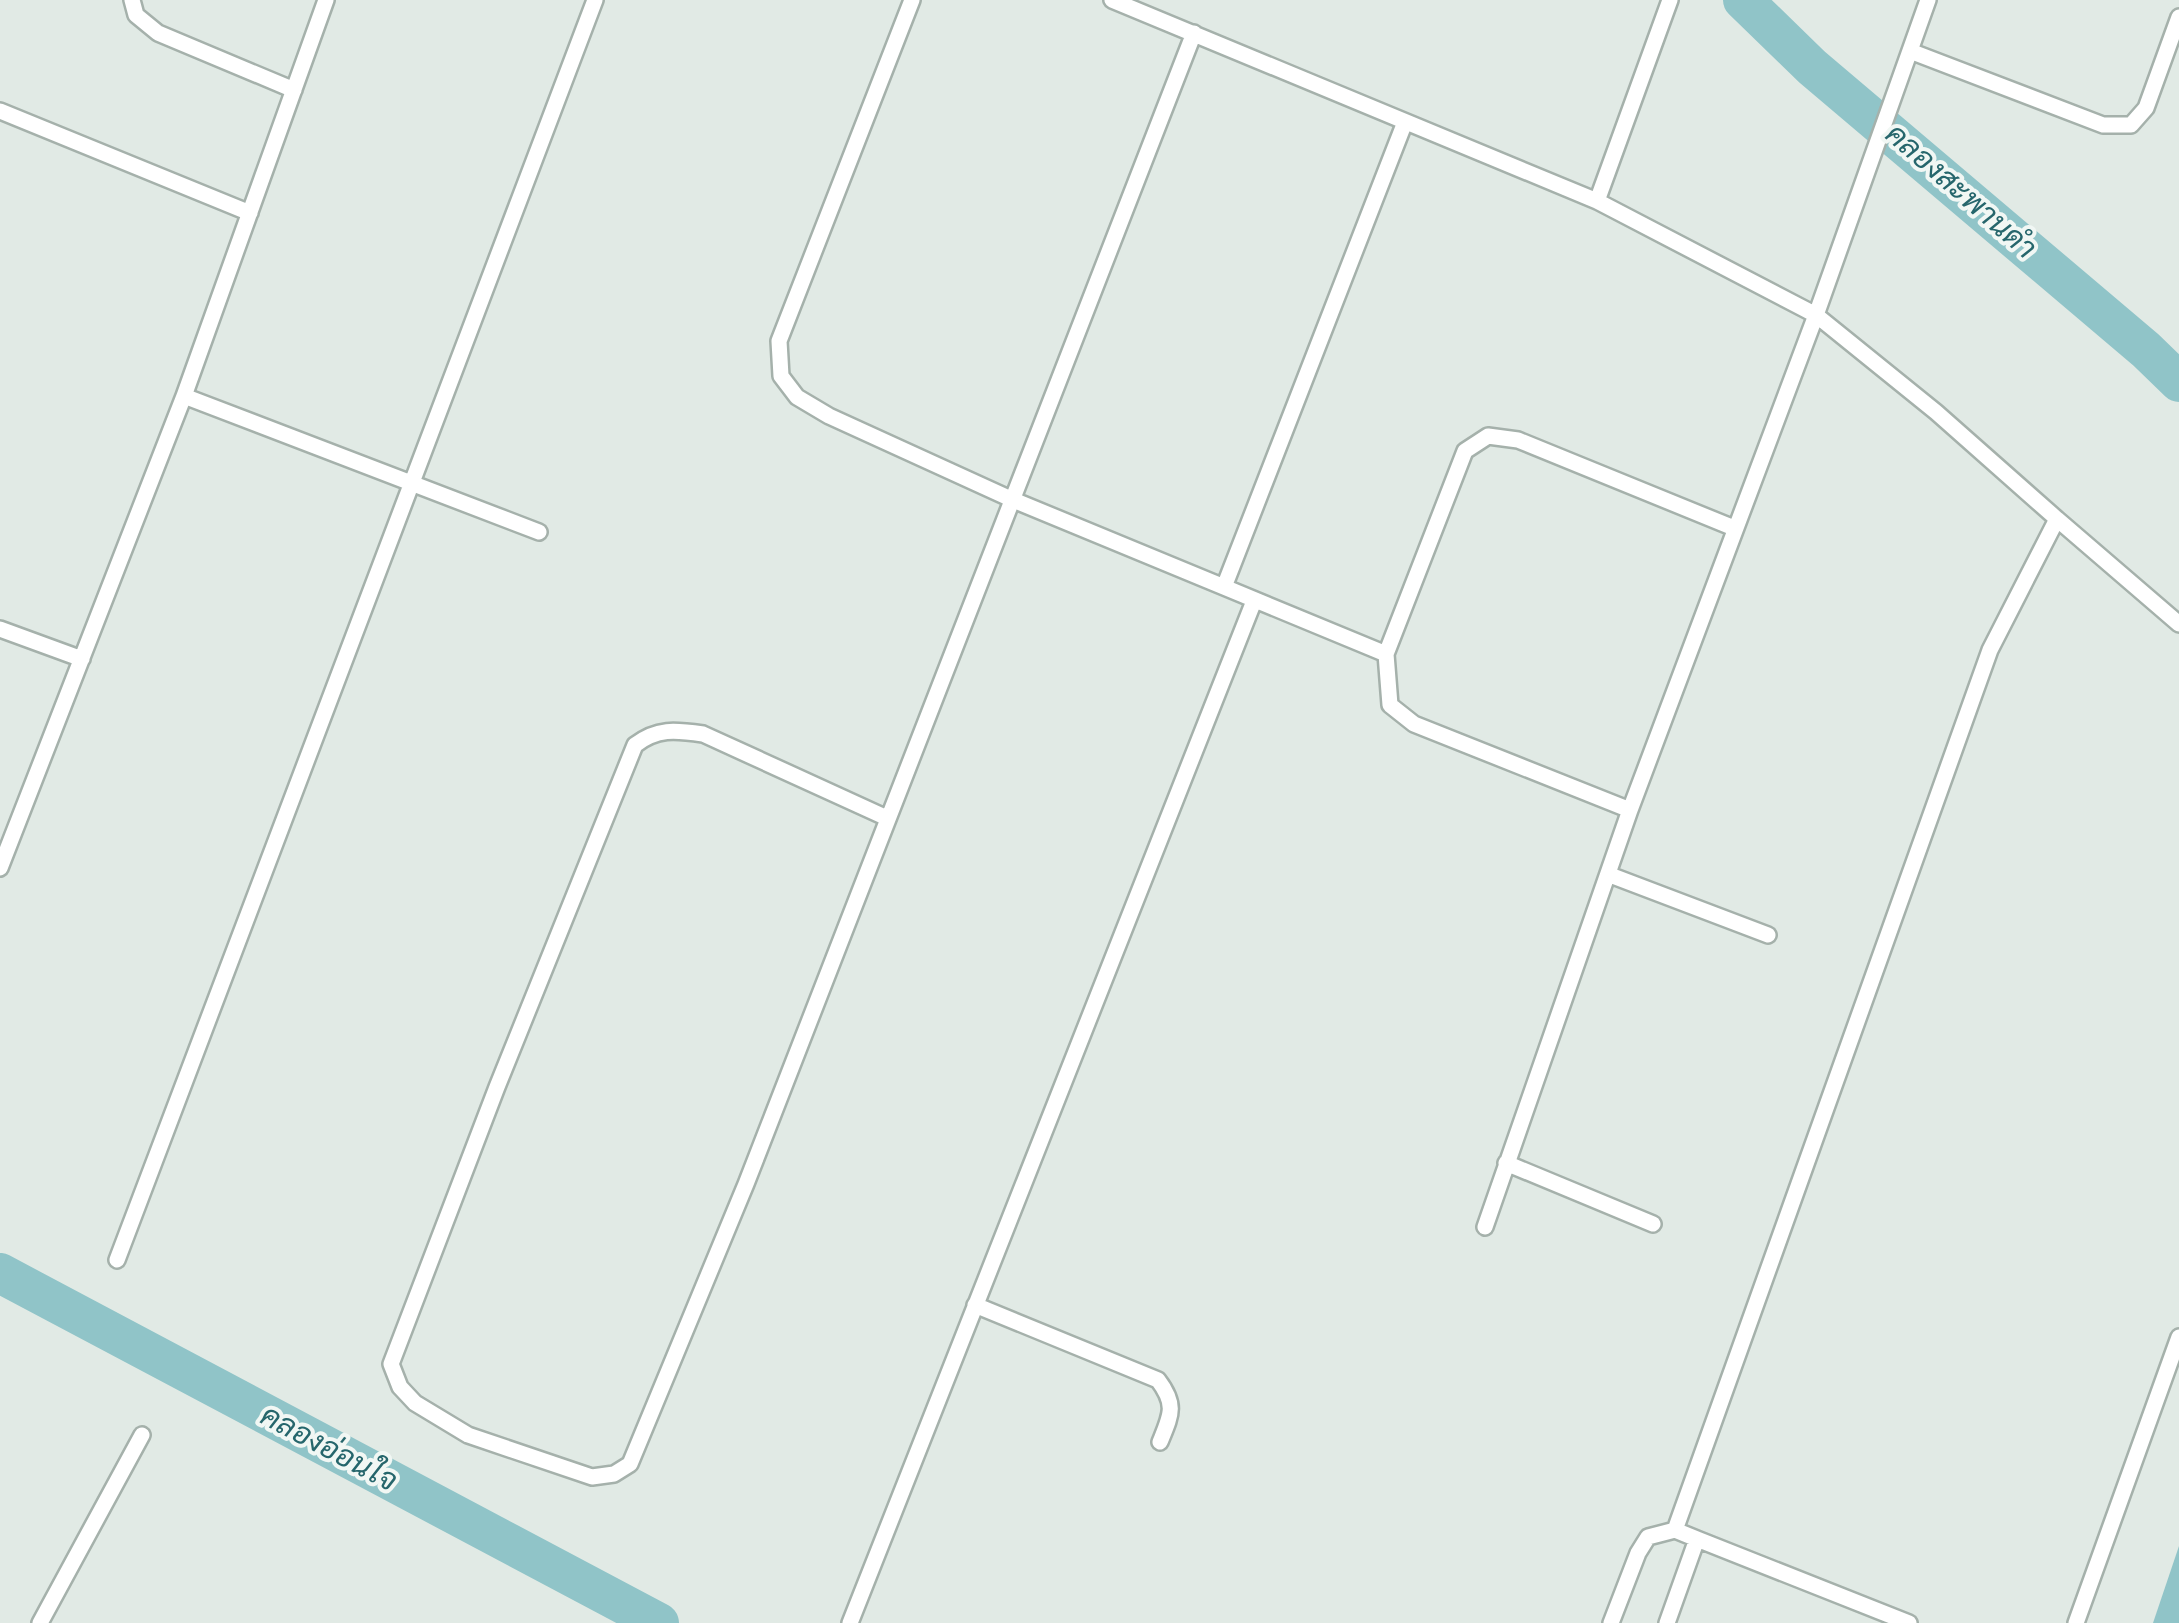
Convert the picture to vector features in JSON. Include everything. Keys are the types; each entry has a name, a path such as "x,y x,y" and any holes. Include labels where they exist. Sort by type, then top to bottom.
{"lane":[{"path":"132,0 136,14 158,33 294,90"},
{"path":"0,868 184,396 326,0"},
{"path":"117,1260 596,0"},
{"path":"912,0 779,340 780,376 797,397 829,416 1011,500 1386,654"},
{"path":"1112,0 1597,201 1816,315 1936,412 2179,624"},
{"path":"1597,201 1670,0"},
{"path":"1486,1227 1630,810 1816,315 1928,0"},
{"path":"1910,51 2103,125 2131,126 2146,108 2179,18"},
{"path":"886,818 702,734 672,730 651,733 635,746 390,1364 400,1387 415,1403 468,1436 592,1476 614,1474 630,1464 746,1184 1194,32"},
{"path":"0,111 250,213"},
{"path":"1224,587 1405,122"},
{"path":"184,396 539,532"},
{"path":"1630,810 1414,724 1390,705 1386,654 1465,451 1488,436 1518,440 1734,528"},
{"path":"1675,1530 1990,650 2056,519"},
{"path":"850,1623 1254,601"},
{"path":"0,629 82,659"},
{"path":"1610,875 1768,935"},
{"path":"1506,1163 1653,1224"},
{"path":"974,1305 1158,1380 1169,1394 1172,1414 1160,1442"},
{"path":"2076,1623 2179,1337"},
{"path":"40,1623 142,1435"},
{"path":"1611,1623 1648,1537 1675,1530 1909,1623"},
{"path":"1667,1623 1697,1539"}],"water":[{"path":"2179,1546 2179,1623 2153,1623"}],"waterway":[{"name":"คลองสะพานดำ","path":"1743,0 1812,67 2179,382"},
{"name":"คลองอ่อนใจ","path":"0,1273 659,1623"}]}
